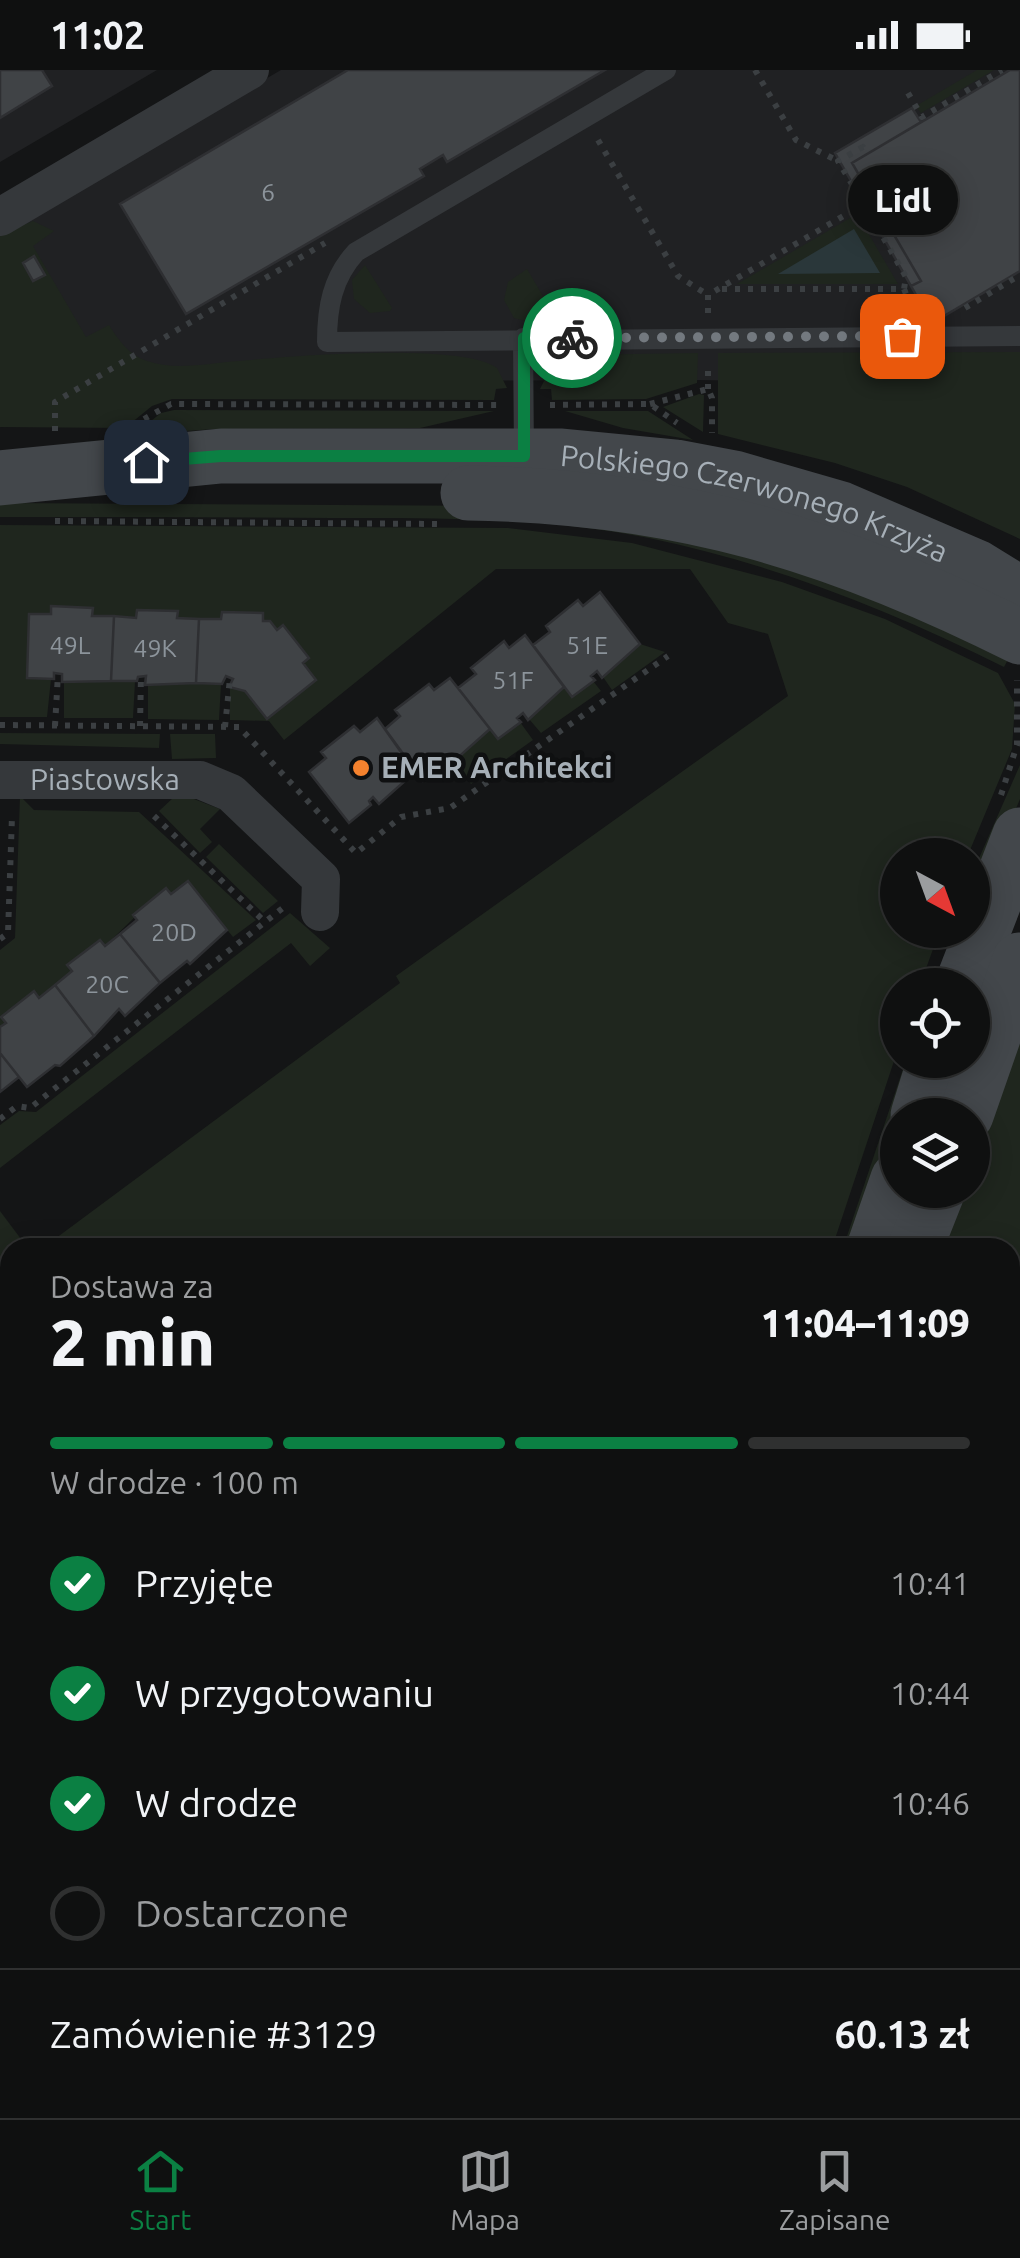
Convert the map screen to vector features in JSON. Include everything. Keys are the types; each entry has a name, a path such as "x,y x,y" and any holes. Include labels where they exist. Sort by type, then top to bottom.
{"street":[{"path":"0,217 250,70"},
{"name":"Polskiego Czerwonego Krzyża","path":"0,481 106,492 676,467 780,490 905,533 976,567 1020,594"},
{"name":"Polskiego Czerwonego Krzyża","path":"524,475 783,538 936,595 1013,663"},
{"name":"Piastowska","path":"6,780 216,784 231,793 315,874"},
{"path":"969,968 1020,835"},
{"path":"315,874 322,880 320,912"},
{"path":"972,1098 1020,960"},
{"path":"877,1238 888,1208"},
{"path":"919,1238 931,1208"}],"lane":[{"path":"666,70 356,252 338,277 327,320 327,342 1020,336"},
{"path":"524,338 524,475"}],"path":[{"path":"755,70 796,140 838,161 906,277 904,288 913,312 924,319"},
{"path":"908,93 922,117 1002,70"},
{"path":"585,118 678,276 708,295"},
{"path":"838,161 863,147 867,154"},
{"path":"708,295 864,204"},
{"path":"869,214 878,208"},
{"path":"951,316 1020,275"},
{"path":"720,288 904,288"},
{"path":"708,295 712,444"},
{"path":"650,404 708,389"},
{"path":"49,521 440,524"},
{"path":"356,852 401,817 450,808 668,656"},
{"path":"1013,663 1020,746"},
{"path":"55,726 58,674"},
{"path":"140,726 141,676"},
{"path":"225,727 230,678"},
{"path":"0,939 8,934 12,828 6,780"},
{"path":"149,780 149,811 265,922"},
{"path":"0,828 12,828"},
{"path":"0,1120 17,1106 30,1108 265,922 315,874"}],"shaded area":[{"path":"0,70 157,70 0,162"},
{"path":"281,70 1020,70 1020,385 697,380 23,382 0,235"},
{"path":"977,70 994,70 921,113 916,106"},
{"path":"857,214 898,284 737,284"},
{"path":"33,221 54,231 33,246 86,337 109,325 125,347 147,361 181,366 333,354 449,355 497,368 507,388 496,389 494,400 172,399 152,406 125,428 0,427 0,235"},
{"path":"854,229 880,273 778,274"},
{"path":"365,265 392,308 390,311 370,313 354,299 352,280"},
{"path":"527,269 553,313 534,323 514,318 504,300 508,282"},
{"path":"1020,352 1020,539 907,487 835,463 718,434 718,353"},
{"path":"698,353 697,383 646,399 552,400 551,389 540,389 552,365 570,355"},
{"path":"699,394 704,395 703,432 663,407"},
{"path":"494,411 420,428 214,429 133,435 161,413"},
{"path":"565,411 648,411 693,440 623,428"},
{"path":"0,503 507,506 791,562 1011,654 1004,667 918,626 786,575 695,549 610,531 452,519 0,517"},
{"path":"0,525 508,528 632,543 782,582 885,619 998,673 1015,704 1012,749 975,838 880,838 880,948 933,948 926,968 880,968 880,1078 888,1078 835,1238 56,1238 400,983 396,976 788,696 768,634 728,623 690,569 496,569 284,740 269,721 230,720 230,687 245,691 267,718 308,657 284,626 277,630 270,622 222,612 221,619 177,618 177,611 137,610 136,618 92,616 93,609 52,607 51,614 30,614 51,679 47,717 0,717"},
{"path":"640,644 665,652 612,690 603,677"},
{"path":"593,681 601,691 541,733 529,719 564,687 573,697"},
{"path":"64,682 135,682 133,718 64,718"},
{"path":"221,684 219,720 148,719 148,685"},
{"path":"520,722 533,740 471,784 454,761 490,729 499,739"},
{"path":"0,733 160,734 159,748 0,744"},
{"path":"170,734 215,734 216,758 172,759"},
{"path":"1020,765 1020,799 990,870 988,838"},
{"path":"20,796 34,810 139,812 256,920 233,937 188,882 171,894 165,888 105,946 100,940 68,965 72,971 39,998 34,992 2,1017 6,1023 0,1027 0,950 15,938"},
{"path":"186,796 220,809 200,829 212,842 200,853 159,811 173,798"},
{"path":"219,844 278,901 263,913 206,857"},
{"path":"290,913 330,948 310,966 291,943 0,1168 0,1125 19,1111 36,1112"},
{"path":"1020,996 1020,1238 936,1238 947,1208 990,1208 990,1098 986,1098"},
{"path":"900,1078 914,1078 907,1098 893,1098"},
{"path":"880,1138 880,1179 860,1238 846,1238"},
{"path":"0,1211 20,1238 0,1238"}],"building":[{"path":"0,70 42,70 52,86 0,118"},
{"path":"348,70 605,70 447,162 443,155 420,169 424,176 186,314 120,204"},
{"path":"1010,70 1020,70 1020,271 944,316 940,310 928,316 911,286 921,281 852,163"},
{"path":"912,108 921,122 852,163 921,281 911,286 835,153"},
{"path":"34,256 45,275 33,281 23,263"},
{"path":"600,592 640,644 602,678 597,671 591,676 595,680 572,697 533,645 550,632 546,626 578,600 583,606"},
{"path":"51,606 93,608 92,616 114,616 111,681 62,682 62,674 54,673 54,679 27,678 29,614 51,614"},
{"path":"137,610 178,611 177,618 199,619 196,683 145,685 146,676 138,677 137,681 111,681 114,616 136,618"},
{"path":"222,612 263,613 263,621 270,621 277,630 283,625 309,658 303,663 316,680 267,719 245,691 229,687 233,679 226,676 222,684 196,683 199,619 221,619"},
{"path":"525,635 564,687 528,720 523,713 517,718 521,722 498,739 458,688 476,674 471,668 504,641 509,648"},
{"path":"450,678 490,729 453,762 448,756 442,760 445,764 423,781 385,729 400,716 395,710 429,684 434,690"},
{"path":"377,718 415,772 379,804 373,797 371,805 349,823 309,772 326,758 321,752 354,726 360,732"},
{"path":"188,881 227,930 190,964 187,961 160,983 120,934 137,920 133,915 166,888 171,894"},
{"path":"120,934 160,983 125,1016 119,1009 94,1036 55,985 72,971 67,965 100,940 105,946"},
{"path":"55,985 94,1036 60,1066 55,1065 27,1087 0,1053 0,1027 6,1023 1,1017 34,991 39,998"},
{"path":"0,1053 19,1077 0,1092"}],"way so far":[{"path":"572,338 902,336"}],"place":[{"name":"Lidl","path":"902,336"},
{"name":"EMER Architekci","path":"361,768"}],"route":[{"path":"146,462 221,456 524,456 524,338 572,338"}]}
